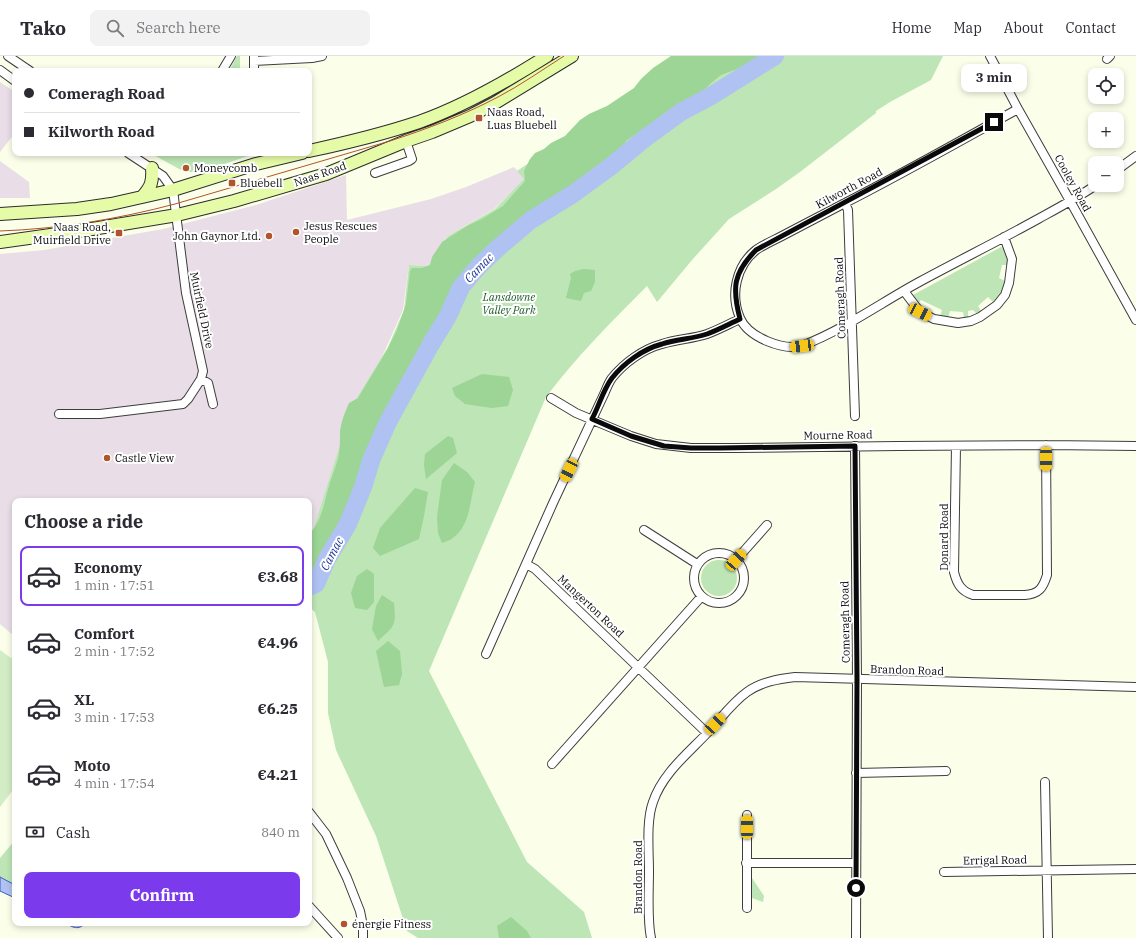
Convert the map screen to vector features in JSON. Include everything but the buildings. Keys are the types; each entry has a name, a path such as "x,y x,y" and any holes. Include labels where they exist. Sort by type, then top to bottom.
{"main road":[{"name":"Naas Road","path":"312,150 387,132 430,118 482,94 521,73 547,56"},
{"name":"Naas Road","path":"0,242 177,215 234,201 326,174 406,141 432,132 495,103 572,56"},
{"path":"0,214 77,209 111,204 173,190 256,164 289,156"},
{"path":"142,197 152,184 152,168"}],"street":[{"path":"8,56 26,68"},
{"path":"224,68 231,56"},
{"path":"254,58 312,58 322,56"},
{"name":"Cooley Road","path":"990,56 1136,320"},
{"path":"0,70 12,79"},
{"name":"Kilworth Road","path":"740,319 735,298 736,284 743,265 756,250 1018,109"},
{"path":"375,173 412,159 406,141"},
{"path":"133,156 162,176 173,190"},
{"path":"1124,165 1136,156"},
{"name":"Muirfield Drive","path":"173,190 186,293 203,370 201,379"},
{"path":"486,654 605,392 612,379 622,368 636,357 648,349 662,344 707,334 740,319 749,329 768,342 776,345 793,347 802,346 852,321 904,291 1004,238 1088,190"},
{"name":"Comeragh Road","path":"845,203 848,210 855,416"},
{"path":"904,291 920,312 934,319 958,323 980,317 997,305 1005,295 1009,283 1012,259 1004,238"},
{"path":"59,414 100,414 183,404 201,379 208,383 213,404"},
{"name":"Mourne Road","path":"551,398 576,412 631,436 664,446 691,448 1046,445 1136,446"},
{"name":"Donard Road","path":"956,446 954,572 956,579 966,593 973,595 1025,596 1032,595 1040,590 1047,575 1046,445"},
{"name":"Comeragh Road","path":"855,446 857,679 856,938"},
{"path":"736,560 767,525"},
{"path":"644,530 697,564"},
{"path":"716,553 727,554 736,560 743,570 744,582 739,593 735,598 718,604 712,603 701,597 694,581 697,564 705,556 716,553"},
{"name":"Mangerton Road","path":"526,564 535,569 639,666 707,733"},
{"path":"552,764 701,597"},
{"name":"Brandon Road","path":"651,938 649,909 649,820 652,804 656,794 664,779 676,764 740,698 755,687 769,681 795,677 1136,687"},
{"path":"856,772 946,772"},
{"path":"1046,782 1048,938"},
{"path":"746,908 747,815"},
{"path":"312,816 326,834 347,878 360,911 363,926 363,938"},
{"path":"746,863 856,863"},
{"name":"Errigal Road","path":"944,872 1136,869"},
{"path":"312,909 338,938"}],"shaded area":[{"path":"0,82 12,90 12,137 0,152"},
{"path":"0,161 29,182 30,198 0,198"},
{"path":"514,167 525,179 494,209 448,236 428,266 409,265 403,310 382,357 312,535 312,498 12,498 12,634 0,624 0,254 44,250 163,229 256,205 346,175 347,220 431,199 466,187"}],"green space":[{"path":"237,56 240,56 240,68 231,68"},
{"name":"Lansdowne Valley Park","path":"671,56 943,56 931,80 876,111 876,113 800,172 729,219 657,302 647,286 582,354 546,397 429,671 527,862 584,912 592,938 418,938 407,931 376,836 336,750 328,713 328,662 315,612 312,610 312,534 348,420 358,396 388,347 404,310 409,265 428,266 448,236 495,209 524,179 517,171 604,113 640,86"},
{"path":"671,56 759,56 745,66 721,75 698,97 685,103 627,140 617,155 605,165 549,202 541,210 525,220 509,236 496,243 467,271 461,281 453,289 444,314 425,343 418,361 383,415 376,431 347,517 318,570 312,575 312,530 320,518 337,462 343,417 349,403 358,398 387,350 397,330 406,304 410,271 412,268 422,268 430,265 432,257 442,242 503,206 525,181 524,171 535,153 565,136 580,120 589,114 607,106 634,88 653,68"},
{"path":"155,156 248,156 201,172 181,170"},
{"path":"1001,247 1006,249 1009,265 1002,265 999,278 1005,281 1002,291 993,302 988,297 978,306 981,311 977,314 973,310 968,311 968,317 964,318 963,312 950,311 948,318 940,317 942,310 921,300 917,305 912,298 913,295"},
{"path":"584,269 595,270 595,282 591,291 584,293 581,301 566,298 571,278 570,274"},
{"path":"482,374 509,377 513,390 508,406 492,408 465,404 455,396 452,388"},
{"path":"448,436 453,438 457,453 426,479 424,465 425,454"},
{"path":"454,463 467,472 475,482 469,512 463,526 453,538 442,543 438,533 437,517 442,480"},
{"path":"415,488 428,492 419,539 380,556 373,548 380,528"},
{"path":"719,560 729,563 734,568 737,578 734,588 729,593 719,596 709,593 704,588 701,578 704,568 709,563"},
{"path":"367,569 374,574 374,602 367,610 355,608 351,593 357,576"},
{"path":"382,595 394,603 395,617 391,628 378,641 372,629 376,606"},
{"path":"388,641 400,651 402,674 399,685 384,687 376,651"},
{"path":"0,650 12,659 12,791 0,807"},
{"path":"12,844 12,883 0,877 0,858"},
{"path":"752,878 764,896 763,902 752,898"},
{"path":"511,917 527,931 531,938 499,938 497,926"}],"water":[{"path":"0,877 12,883 12,897 0,891"},
{"path":"71,926 82,926 78,928"}],"waterway":[{"name":"Camac","path":"312,586 316,584 327,559 348,524 363,487 372,458 388,422 448,316 461,287 479,266 531,220 573,194 681,112 711,96 775,56"}],"tram line":[{"path":"0,231 66,226 110,219 154,209 390,141 418,132 485,104 515,88 564,56"}],"place":[{"name":"Naas Road, Luas Bluebell","path":"479,118"},
{"name":"Moneycomb","path":"186,168"},
{"name":"Bluebell","path":"232,183"},
{"name":"Jesus Rescues People","path":"296,232"},
{"name":"Naas Road, Muirfield Drive","path":"119,233"},
{"name":"John Gaynor Ltd.","path":"269,236"},
{"name":"Castle View","path":"107,458"},
{"name":"énergie Fitness","path":"344,924"}],"route":[{"path":"856,888 857,674 855,446 720,448 664,446 631,436 592,419 612,379 622,368 636,357 648,349 662,344 707,334 740,319 735,298 736,284 743,265 756,250 994,122"}]}
